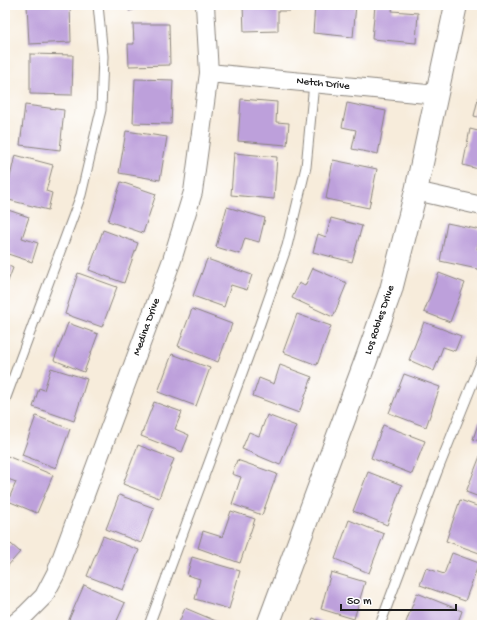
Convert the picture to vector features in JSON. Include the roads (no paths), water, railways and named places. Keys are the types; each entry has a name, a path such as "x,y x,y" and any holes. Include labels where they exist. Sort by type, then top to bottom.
{"street":[{"name":"Medina Drive","path":"13,625 44,596 56,573 172,260 193,192 209,73 205,5"},
{"name":"Los Robles Drive","path":"268,625 391,290 416,191 456,5"},
{"name":"Netch Drive","path":"209,73 437,95"},
{"path":"416,191 482,206"}],"lane":[{"path":"5,400 81,195 101,110 103,56 98,5"},
{"path":"149,625 255,338 287,246 306,168 314,83"},
{"path":"380,625 437,472 482,360"}]}
